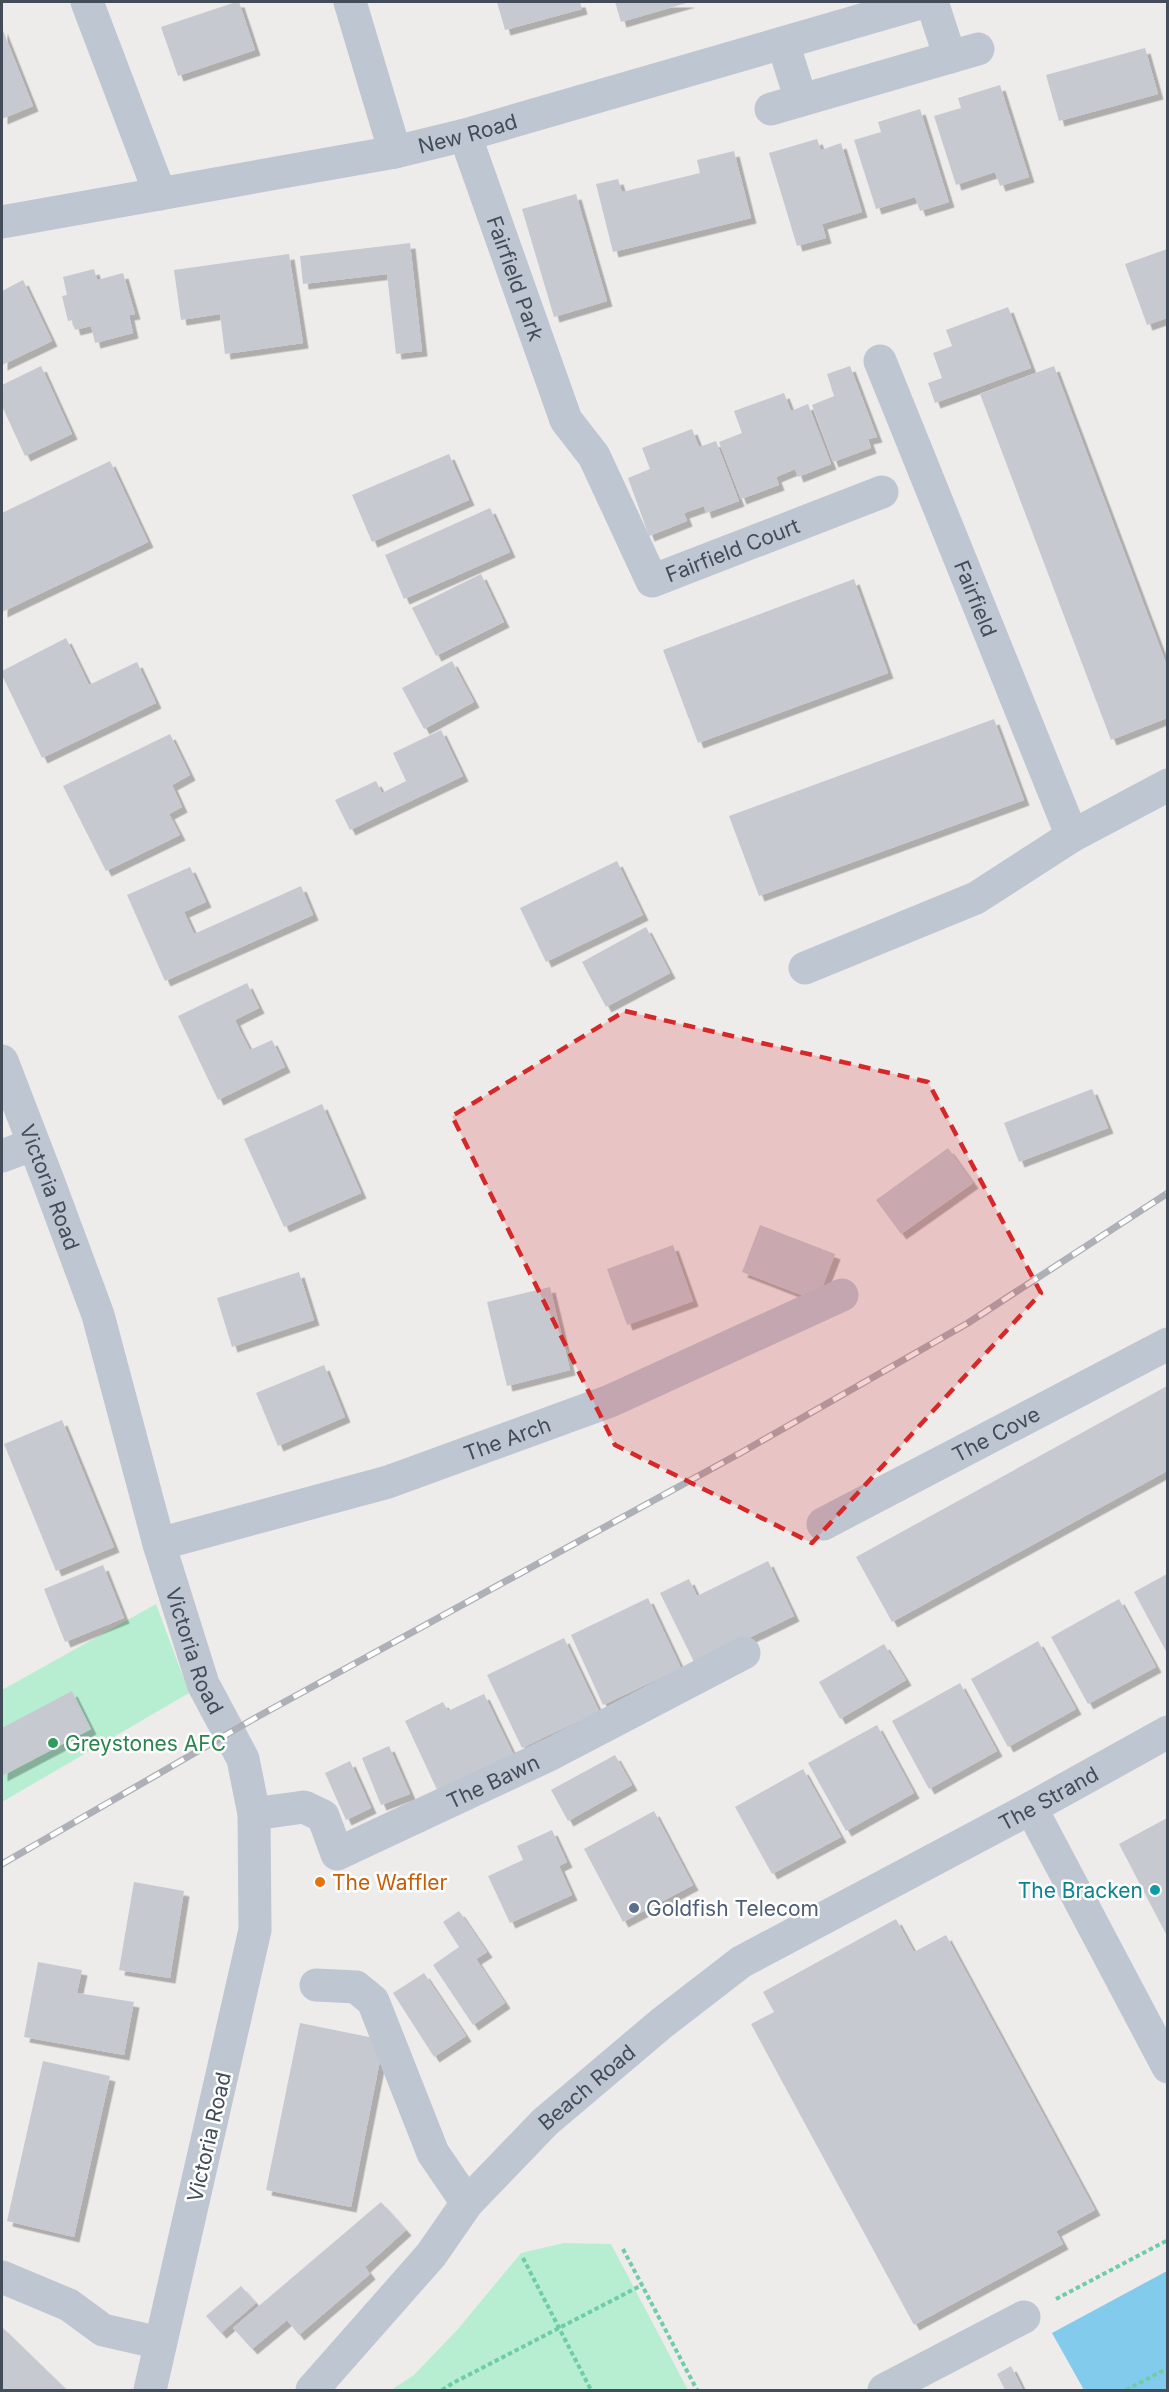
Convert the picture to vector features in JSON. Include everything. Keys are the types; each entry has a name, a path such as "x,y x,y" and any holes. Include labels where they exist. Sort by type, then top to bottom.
{"street":[{"path":"87,2 160,194"},
{"path":"351,2 395,152"},
{"name":"New Road","path":"2,222 395,152 465,135 924,2"},
{"path":"783,43 786,104 964,53 932,2"},
{"name":"Fairfield Park","path":"465,135 566,420"},
{"name":"Fairfield","path":"880,361 1072,836"},
{"name":"Fairfield Court","path":"566,420 594,456 652,581 882,492"},
{"path":"805,968 976,898 1072,836 1167,785"},
{"name":"Victoria Road","path":"2,1061 106,1342 159,1544 203,1684 243,1759 254,1814 255,1930 150,2391"},
{"path":"2,1156 34,1144"},
{"name":"The Arch","path":"159,1544 388,1482 433,1466 610,1401 842,1295"},
{"name":"The Cove","path":"823,1524 1167,1344"},
{"name":"The Bawn","path":"254,1814 304,1807 323,1816 337,1854 551,1754 744,1653"},
{"name":"The Strand","path":"929,1864 1167,1732"},
{"path":"1031,1808 1167,2067"},
{"name":"Beach Road","path":"312,2391 431,2255 467,2203 545,2122 662,2023 741,1962 929,1864"},
{"path":"316,1985 356,1987 373,2001 433,2153 467,2203"},
{"path":"2,2277 69,2305 104,2330 160,2343"},
{"path":"884,2391 1024,2317"}],"path":[{"path":"1024,2317 1167,2240"},
{"path":"623,2249 697,2391"},
{"path":"523,2258 591,2391"},
{"path":"442,2391 453,2383 642,2285"},
{"path":"1126,2391 1167,2368"}],"highlighted area":[{"path":"625,1011 928,1082 1041,1293 812,1543 615,1445 452,1116"}],"green space":[{"name":"Greystones AFC","path":"156,1604 189,1693 2,1802 2,1690"},
{"path":"564,2243 611,2244 688,2390 391,2390 414,2375 458,2329 521,2253"}],"water":[{"path":"1167,2271 1167,2390 1084,2390 1052,2333"}],"building":[{"path":"239,2 255,50 178,76 161,27"},
{"path":"497,2 580,2 582,9 505,30"},
{"path":"615,2 690,2 621,22"},
{"path":"2,28 33,106 2,119"},
{"path":"1145,48 1158,94 1059,121 1046,75"},
{"path":"1000,85 1029,177 1000,186 995,172 956,185 934,116 961,108 958,98"},
{"path":"920,109 949,202 920,211 915,197 876,209 854,140 881,132 878,122"},
{"path":"817,139 821,150 841,143 862,212 822,224 826,238 797,246 769,153"},
{"path":"734,151 751,218 613,252 596,184 618,179 622,192 700,173 697,160"},
{"path":"576,194 607,301 554,317 522,209"},
{"path":"410,243 422,351 396,354 387,274 303,284 300,256"},
{"path":"1167,249 1167,318 1147,325 1125,264"},
{"path":"289,254 303,343 225,354 220,314 181,320 174,270"},
{"path":"94,269 97,280 123,273 135,314 129,315 133,333 95,343 91,326 75,330 72,320 68,321 62,296 67,295 63,277"},
{"path":"23,280 52,341 2,365 2,291"},
{"path":"1008,307 1031,368 935,403 928,383 942,378 933,353 952,346 946,330"},
{"path":"41,366 72,434 25,456 2,406 2,385"},
{"path":"850,366 877,437 868,439 871,448 833,462 812,405 834,396 827,374"},
{"path":"1054,366 1167,666 1167,718 1111,740 980,394"},
{"path":"784,393 791,411 808,404 831,464 798,477 795,469 776,477 779,485 741,499 719,442 742,433 734,411"},
{"path":"692,429 699,447 716,441 739,501 706,513 704,506 684,513 687,521 649,536 628,478 650,469 642,448"},
{"path":"449,454 469,500 372,542 352,495"},
{"path":"110,461 148,542 2,612 2,513"},
{"path":"490,508 510,552 404,599 385,555"},
{"path":"481,574 504,622 436,656 412,608"},
{"path":"854,579 888,673 698,743 663,650"},
{"path":"66,638 89,685 137,662 156,703 42,758 2,671"},
{"path":"452,661 474,702 424,729 402,688"},
{"path":"994,719 1024,800 759,896 729,816"},
{"path":"441,730 463,776 350,830 335,800 376,781 382,793 406,781 393,753"},
{"path":"170,734 190,775 172,785 182,807 169,814 180,835 106,871 63,786"},
{"path":"617,861 643,915 546,962 520,908"},
{"path":"190,867 206,902 184,912 194,934 301,886 313,915 165,981 127,895"},
{"path":"646,927 670,973 606,1007 582,962"},
{"path":"247,983 259,1008 235,1020 250,1050 272,1040 285,1067 218,1100 178,1016"},
{"path":"1092,1089 1108,1128 1019,1162 1004,1123"},
{"path":"322,1104 361,1193 284,1227 244,1139"},
{"path":"948,1148 973,1183 901,1234 876,1200"},
{"path":"760,1225 835,1254 817,1301 742,1272"},
{"path":"673,1245 693,1301 627,1325 607,1269"},
{"path":"299,1272 314,1320 232,1347 217,1298"},
{"path":"550,1287 570,1370 507,1386 487,1302"},
{"path":"324,1365 345,1417 278,1446 256,1393"},
{"path":"1167,1386 1167,1471 892,1622 856,1557"},
{"path":"62,1420 114,1547 56,1571 4,1444"},
{"path":"768,1561 794,1616 695,1664 660,1593 689,1579 697,1596"},
{"path":"103,1565 124,1618 65,1642 44,1589"},
{"path":"1167,1574 1167,1653 1134,1592"},
{"path":"648,1598 681,1668 603,1705 571,1635"},
{"path":"1119,1599 1156,1667 1088,1704 1051,1637"},
{"path":"564,1638 599,1711 522,1748 487,1675"},
{"path":"1038,1641 1076,1709 1008,1747 971,1679"},
{"path":"884,1644 906,1680 840,1719 819,1682"},
{"path":"960,1683 997,1751 929,1789 892,1721"},
{"path":"72,1691 91,1729 2,1776 2,1728"},
{"path":"484,1694 515,1758 439,1794 405,1721 443,1702 448,1711"},
{"path":"877,1725 914,1793 846,1831 808,1763"},
{"path":"389,1746 410,1794 381,1805 362,1758"},
{"path":"615,1755 632,1785 568,1821 551,1790"},
{"path":"350,1761 371,1808 346,1820 325,1773"},
{"path":"803,1769 841,1837 772,1874 735,1807"},
{"path":"654,1811 693,1885 623,1922 584,1849"},
{"name":"The Bracken","path":"1167,1818 1167,1936 1119,1844"},
{"path":"552,1830 567,1862 559,1866 572,1895 510,1923 488,1876 523,1860 517,1846"},
{"path":"134,1882 184,1891 170,1978 119,1970"},
{"path":"459,1911 487,1952 476,1959 505,2003 473,2025 433,1965 459,1947 443,1922"},
{"path":"896,1919 914,1952 946,1935 1095,2210 1056,2231 1063,2244 914,2325 751,2024 774,2012 763,1992"},
{"path":"38,1962 82,1970 77,1993 134,2002 124,2055 24,2037"},
{"path":"424,1973 466,2036 434,2057 393,1993"},
{"path":"300,2023 384,2040 351,2207 266,2190"},
{"path":"43,2061 110,2076 74,2237 7,2221"},
{"path":"381,2202 406,2230 365,2267 370,2274 299,2335 287,2320 252,2349 233,2328"},
{"path":"241,2286 256,2303 221,2333 206,2316"},
{"path":"2,2327 67,2390 2,2390"},
{"path":"1011,2366 1023,2390 1005,2390 997,2374"}],"railway":[{"path":"2,1864 257,1717 744,1451 968,1323 1168,1193"}],"place":[{"name":"Greystones AFC","path":"53,1743"},
{"name":"The Waffler","path":"320,1882"},
{"name":"The Bracken","path":"1155,1890"},
{"name":"Goldfish Telecom","path":"634,1908"}]}
